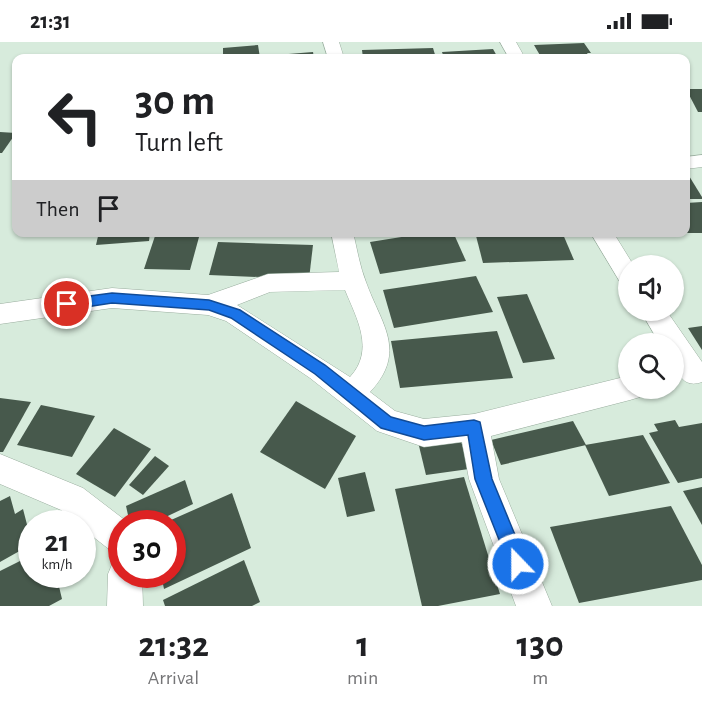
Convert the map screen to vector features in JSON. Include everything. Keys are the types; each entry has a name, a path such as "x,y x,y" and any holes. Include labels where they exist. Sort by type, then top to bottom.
{"street":[{"path":"343,237 353,281 376,332 376,351 371,373 352,393"},
{"path":"604,237 618,260"},
{"path":"209,305 268,283 353,281"},
{"path":"0,314 112,298 209,305 235,314 352,393 387,423 424,433 474,427 618,391"},
{"path":"659,321 690,374"},
{"path":"474,427 484,479 534,606"},
{"path":"0,469 72,500 108,527"},
{"path":"125,588 125,606"}],"building":[{"path":"584,43 591,53 539,54 534,45"},
{"path":"258,45 259,54 223,54 223,48"},
{"path":"433,48 435,54 362,54 362,50"},
{"path":"493,49 496,54 443,54 442,52"},
{"path":"313,52 313,54 288,54"},
{"path":"690,89 702,89 702,112 698,112 690,97"},
{"path":"0,132 12,133 12,139 0,153"},
{"path":"690,178 702,197 702,199 690,199"},
{"path":"702,202 702,233 690,233 690,203"},
{"path":"98,237 149,237 149,241 96,245"},
{"path":"155,237 199,237 190,270 144,269"},
{"path":"402,237 455,237 466,261 380,274 370,242"},
{"path":"476,237 564,237 574,260 483,263"},
{"path":"218,242 313,245 309,279 209,275"},
{"path":"476,276 493,312 394,328 383,290"},
{"path":"527,294 555,359 523,363 497,297"},
{"path":"702,326 702,350 688,328"},
{"path":"497,331 513,378 400,388 391,341"},
{"path":"0,398 31,402 3,452 0,452"},
{"path":"296,401 356,436 325,489 260,452"},
{"path":"41,405 95,416 72,457 17,445"},
{"path":"675,420 679,427 702,423 702,478 678,483 649,433 658,431 654,424"},
{"path":"573,421 586,445 501,465 491,440"},
{"path":"114,428 151,449 115,497 76,474"},
{"path":"643,435 670,483 609,496 585,445"},
{"path":"461,441 469,469 426,475 419,446"},
{"path":"155,456 169,466 143,495 129,485"},
{"path":"365,472 375,511 347,517 338,478"},
{"path":"464,477 500,594 438,606 422,606 395,489"},
{"path":"185,480 193,504 180,510 127,510 126,506"},
{"path":"702,487 702,525 683,491"},
{"path":"232,493 251,548 186,579 186,513"},
{"path":"10,496 15,514 18,512 18,552 0,562 0,501"},
{"path":"671,506 702,565 702,580 579,603 550,527"},
{"path":"244,560 260,602 252,606 165,606 163,600"},
{"path":"18,562 18,588 59,588 62,599 49,606 0,606 0,571"}],"route":[{"path":"67,304 112,298 209,305 235,314 320,370 352,393 387,423 424,433 474,427 484,479 518,564"}]}
